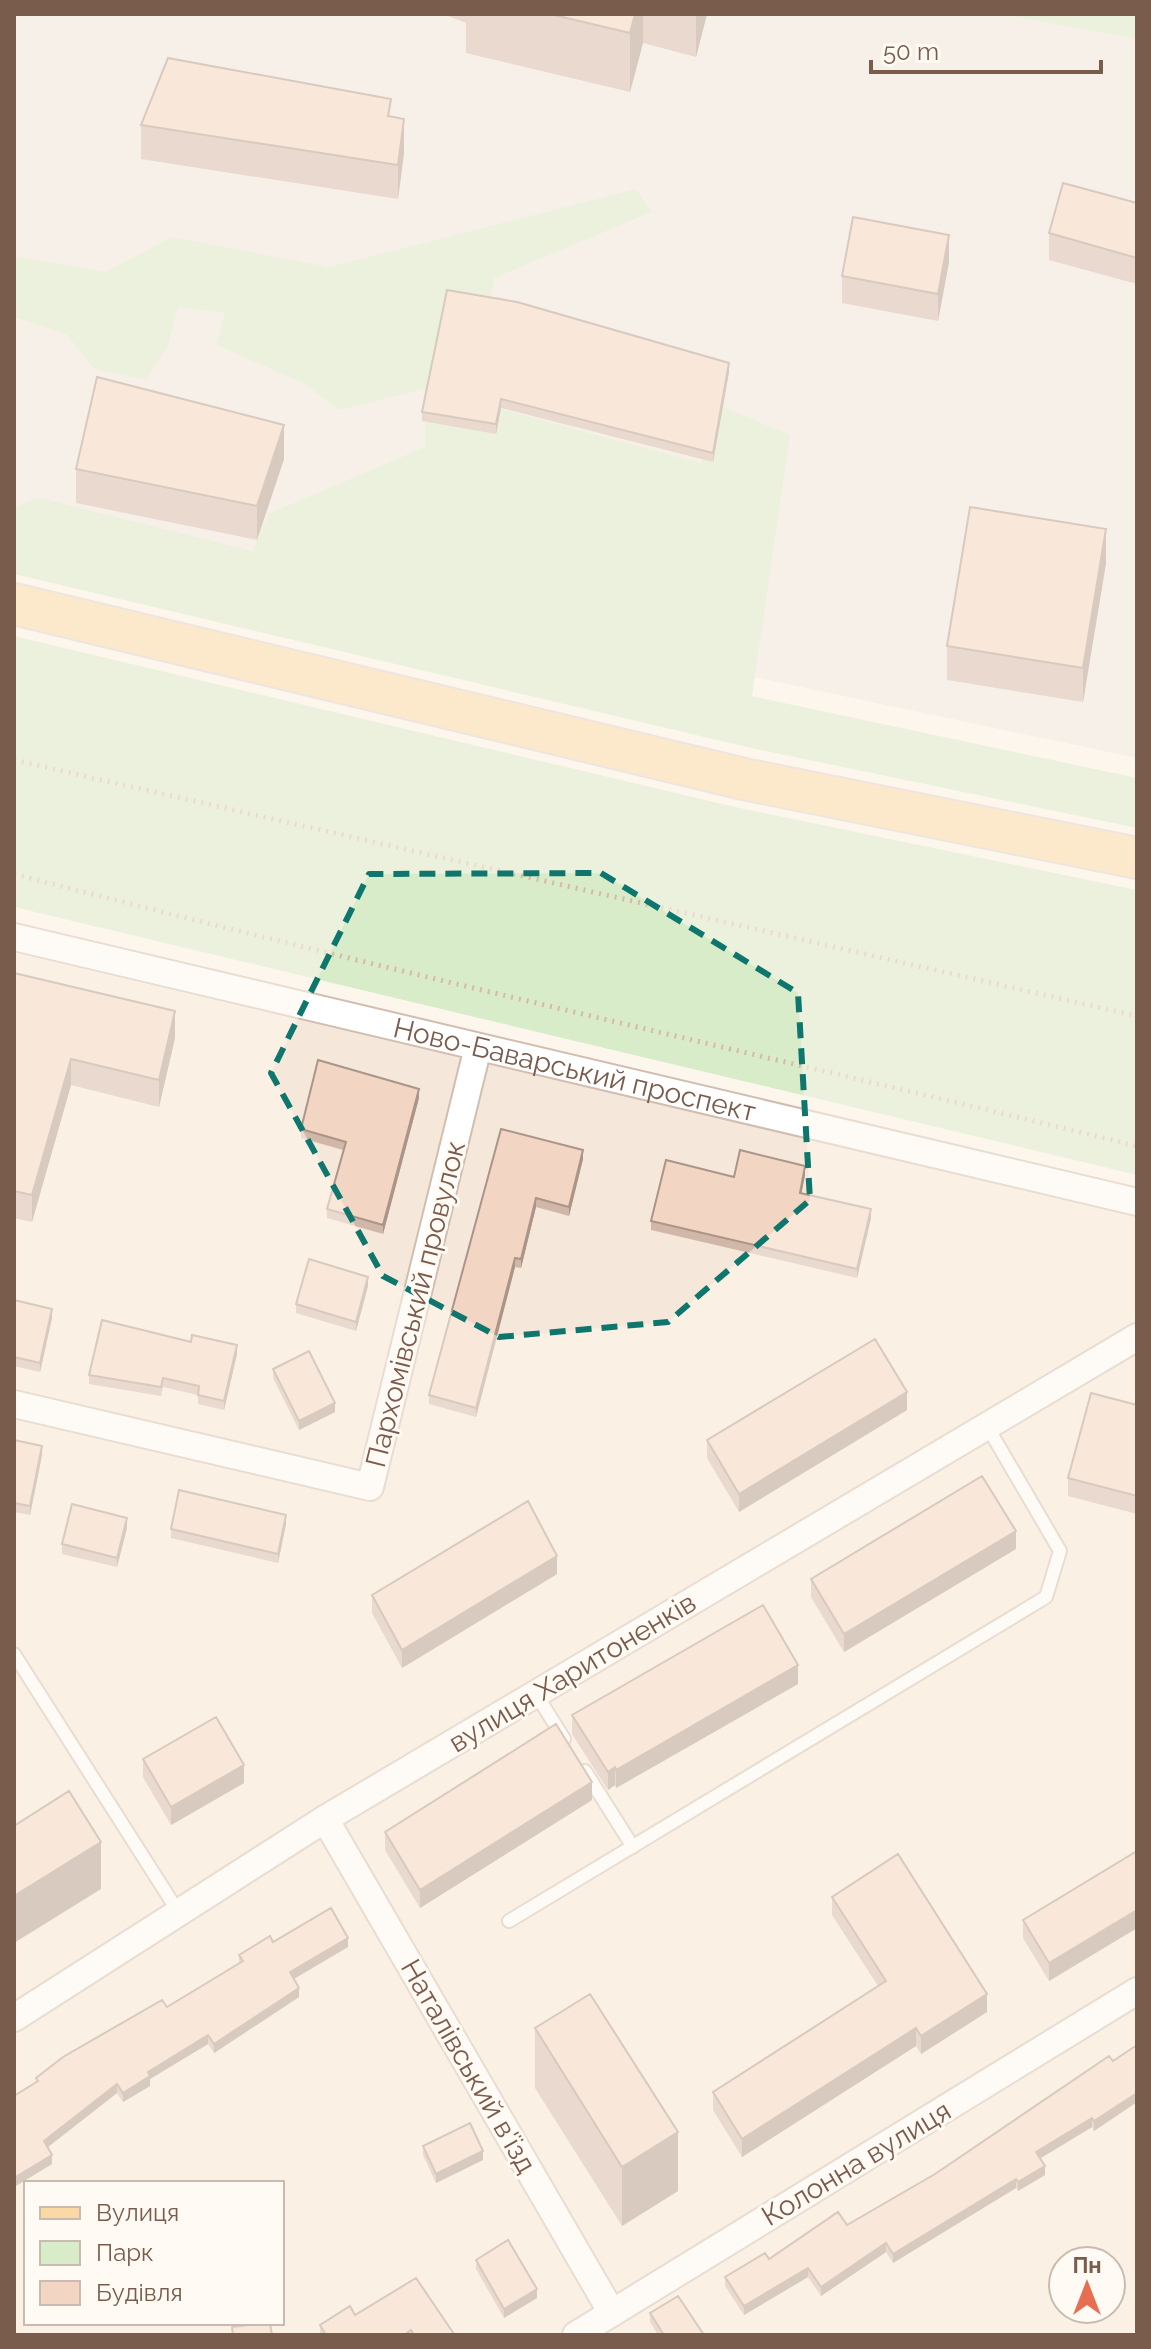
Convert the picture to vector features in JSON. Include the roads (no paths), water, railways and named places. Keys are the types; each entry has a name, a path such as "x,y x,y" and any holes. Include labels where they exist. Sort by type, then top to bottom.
{"main road":[{"path":"14,604 744,779 1137,858"}],"street":[{"name":"Ново-Баварський проспект","path":"14,937 1137,1202"},
{"name":"Пархомівський провулок","path":"14,1404 370,1487 478,1047"},
{"name":"вулиця Харитоненків","path":"14,2018 325,1819 1137,1337"},
{"name":"Наталівський в'їзд","path":"325,1819 612,2313"},
{"name":"Колонна вулиця","path":"576,2335 1137,1991"}],"lane":[{"path":"509,1921 1046,1597 1060,1551 987,1426"},
{"path":"14,1654 179,1913"},
{"path":"536,1694 568,1745"},
{"path":"576,1758 633,1847"}]}
